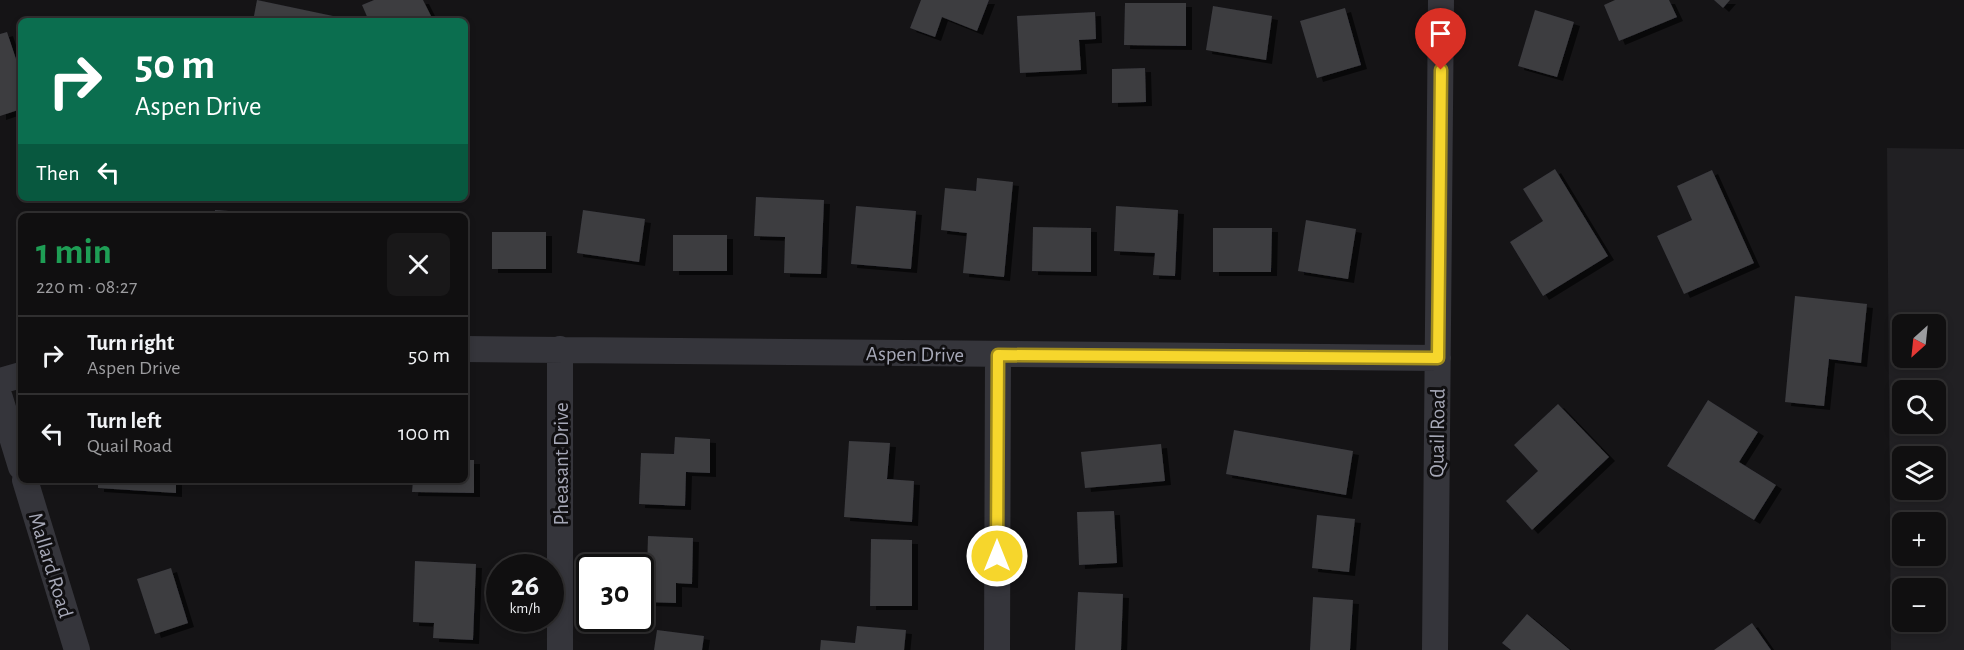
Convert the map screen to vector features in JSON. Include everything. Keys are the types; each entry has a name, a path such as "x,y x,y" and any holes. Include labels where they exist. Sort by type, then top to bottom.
{"street":[{"name":"Quail Road","path":"1435,650 1441,0"},
{"name":"Aspen Drive","path":"468,349 1438,358"},
{"name":"Pheasant Drive","path":"560,349 560,650"},
{"path":"996,650 998,355"},
{"path":"0,381 18,376"},
{"path":"0,398 18,457"},
{"name":"Mallard Road","path":"26,483 77,650"}],"shaded area":[{"path":"1887,148 1964,149 1964,650 1891,650"}],"building":[{"path":"257,0 333,16 333,18 254,18"},
{"path":"374,0 423,0 432,18 368,18 362,5"},
{"path":"921,0 989,0 977,31 942,17 935,37 910,28"},
{"path":"1615,0 1669,0 1677,17 1619,41 1604,5"},
{"path":"1714,0 1730,0 1723,8"},
{"path":"1125,3 1186,3 1186,46 1124,45"},
{"path":"1213,6 1272,16 1266,60 1206,50"},
{"path":"1345,8 1361,65 1317,78 1300,21"},
{"path":"1535,10 1574,22 1557,77 1518,66"},
{"path":"1095,12 1096,39 1079,40 1081,70 1020,73 1017,16"},
{"path":"7,32 18,65 18,110 0,116 0,34"},
{"path":"1145,68 1146,102 1112,103 1112,69"},
{"path":"1555,169 1608,256 1543,296 1510,242 1543,221 1523,189"},
{"path":"1712,170 1754,263 1684,294 1657,236 1692,220 1677,186"},
{"path":"977,178 1013,182 1004,277 963,273 967,233 941,230 945,188 976,191"},
{"path":"756,197 824,200 821,274 784,273 785,237 754,236"},
{"path":"856,206 916,211 911,269 851,264"},
{"path":"1116,206 1178,210 1175,276 1153,275 1155,253 1114,251"},
{"path":"215,210 255,213 215,213"},
{"path":"583,210 645,219 639,262 577,253"},
{"path":"1306,220 1356,229 1348,279 1298,271"},
{"path":"1033,227 1091,228 1091,272 1032,271"},
{"path":"1213,228 1272,228 1271,272 1213,272"},
{"path":"492,232 546,232 546,269 492,269"},
{"path":"673,235 727,235 727,271 673,271"},
{"path":"1795,296 1867,304 1861,363 1829,359 1824,406 1785,402"},
{"path":"1708,400 1758,432 1739,462 1776,485 1754,520 1667,466"},
{"path":"1558,404 1609,457 1532,530 1506,501 1538,471 1514,445"},
{"path":"1234,430 1353,451 1346,495 1226,474"},
{"path":"675,437 710,439 710,473 686,472 685,506 639,504 641,453 674,454"},
{"path":"849,441 890,443 887,479 914,481 912,522 844,517"},
{"path":"1161,444 1165,481 1085,488 1081,452"},
{"path":"468,460 474,460 474,493 412,492 413,483 468,483"},
{"path":"98,483 176,483 176,493 98,488"},
{"path":"1114,511 1117,563 1079,565 1077,512"},
{"path":"1317,515 1355,519 1349,572 1312,568"},
{"path":"648,536 693,538 692,584 676,583 676,603 654,602 654,554 647,554"},
{"path":"871,539 912,540 912,606 870,606"},
{"path":"415,561 476,564 473,640 433,638 434,623 413,622"},
{"path":"171,568 188,623 155,634 137,579"},
{"path":"1078,592 1123,594 1121,650 1075,650"},
{"path":"1313,597 1353,600 1350,650 1310,650"},
{"path":"1527,614 1570,650 1511,650 1502,643"},
{"path":"1752,623 1771,650 1714,650"},
{"path":"857,626 906,630 904,650 820,650 821,640 855,643"},
{"path":"657,630 704,636 702,650 654,650"}],"route":[{"path":"997,556 998,355 1438,358 1441,70"}]}
